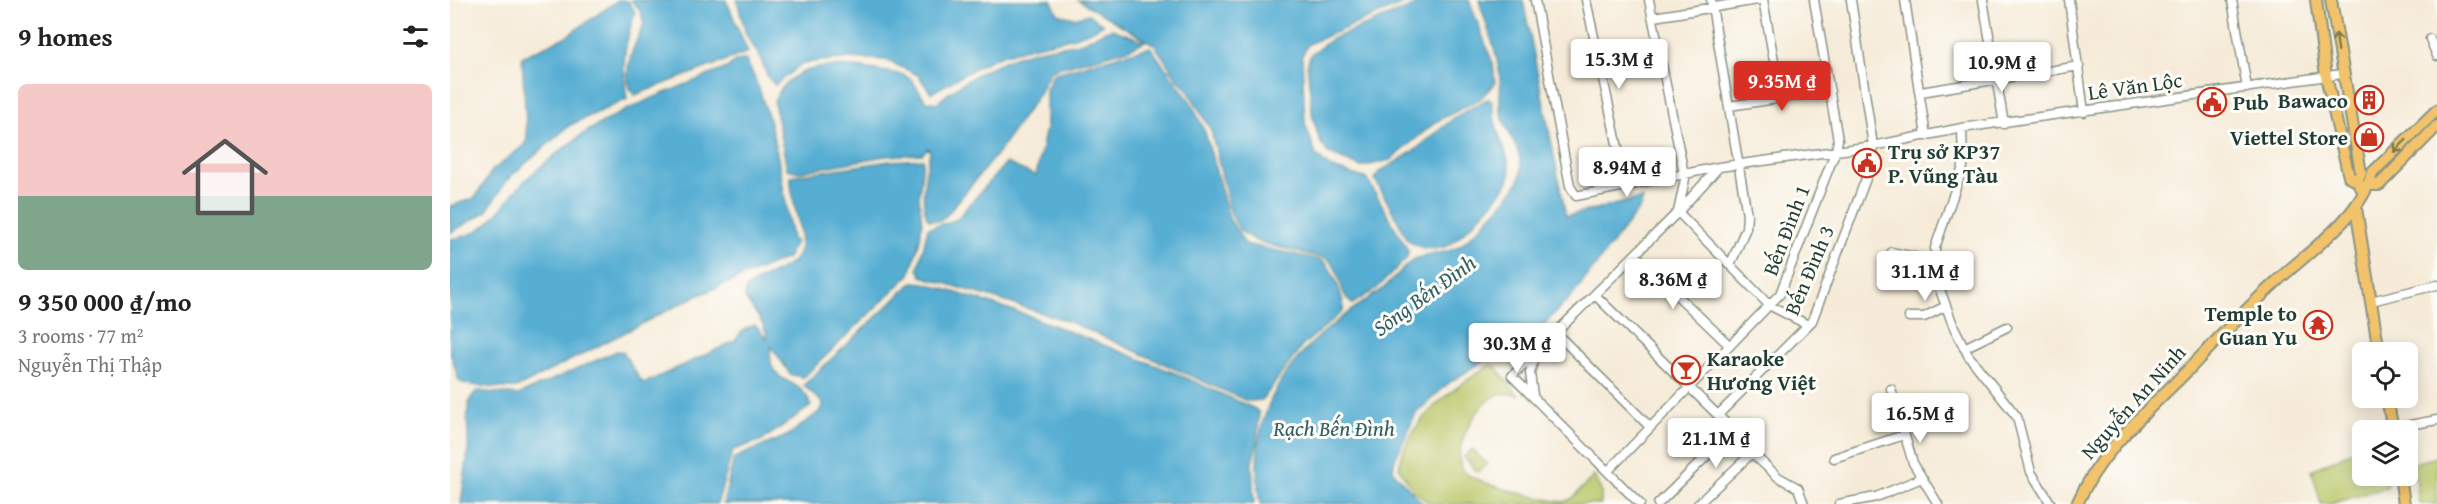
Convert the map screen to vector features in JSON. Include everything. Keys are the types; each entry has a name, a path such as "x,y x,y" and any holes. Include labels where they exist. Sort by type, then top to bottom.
{"main road":[{"path":"2316,0 2326,76 2349,177 2366,189"},
{"path":"2331,0 2342,74 2361,173 2357,182"},
{"path":"2377,342 2356,208 2372,173 2437,110"},
{"path":"2366,189 2379,185 2437,126"},
{"name":"Nguyễn An Ninh","path":"2077,504 2094,473 2128,430 2250,305 2356,208"},
{"path":"2401,486 2404,504"}],"street":[{"name":"Lê Văn Lộc","path":"1535,0 1573,195 1719,167 1874,146 1962,128 2004,124 2342,74"},
{"path":"1586,0 1626,185"},
{"path":"1649,0 1684,174 1683,196 1678,212"},
{"path":"1654,17 1711,4 1758,0"},
{"path":"1763,0 1781,99"},
{"path":"1814,0 1838,140 1836,150"},
{"path":"1851,0 1874,146"},
{"path":"1905,0 1926,136"},
{"path":"1983,0 2004,124"},
{"path":"2069,0 2084,112"},
{"path":"2232,0 2247,88"},
{"path":"1711,4 1747,224 1731,263"},
{"path":"2430,39 2437,56"},
{"path":"1921,92 2079,66"},
{"path":"1729,106 1830,91"},
{"path":"1962,128 1963,167 1935,248 1933,261 1946,306 1964,348 2017,417 2031,472 2051,504"},
{"name":"Bến Đình 3","path":"1719,414 1808,325 1814,316 1873,160 1874,146"},
{"name":"Bến Đình 1","path":"1608,471 1780,294 1836,150"},
{"path":"1640,504 1512,376 1678,212 1719,167"},
{"path":"1678,212 1731,263 1769,305 1808,325"},
{"path":"1892,252 1933,261"},
{"path":"1635,255 1730,346"},
{"path":"2371,301 2437,285"},
{"path":"1595,294 1689,388 1751,445 1752,453 1778,477 1798,488 1804,504"},
{"path":"1909,316 1924,317 1946,306"},
{"path":"1964,348 2007,327"},
{"path":"1556,333 1650,427"},
{"path":"1534,398 1530,373 1537,352"},
{"path":"1891,389 1913,463 1938,504"},
{"path":"2418,424 2437,420"},
{"path":"1658,504 1733,430"},
{"path":"1834,458 1904,435"},
{"path":"1698,504 1752,453"},
{"path":"1839,504 1876,497 1922,478"}],"green space":[{"path":"1490,365 1495,366 1518,395 1506,393 1495,396 1480,409 1463,440 1460,451 1462,470 1469,476 1495,486 1563,502 1571,499 1594,476 1601,491 1601,504 1430,504 1414,491 1399,468 1403,451 1411,435 1421,421 1447,395"},
{"path":"1472,449 1487,464 1478,472 1464,457"},
{"path":"2352,452 2352,486 2387,487 2331,504 2321,504 2312,470"},
{"path":"2437,457 2437,504 2419,504 2418,462"}],"water":[{"path":"618,0 628,1 635,12 625,55 624,75 627,99 570,125 508,179 486,212 450,233 450,206 475,198 492,171 524,145 527,139 522,57 567,36"},
{"path":"631,0 726,0 748,52 635,95 630,88 628,69 644,24 641,12"},
{"path":"737,0 1051,0 1058,14 1074,18 1088,14 1103,24 1081,35 997,57 931,93 918,75 886,60 851,58 803,63 775,85 768,77 760,57 746,34"},
{"path":"1078,0 1412,0 1308,44 1302,56 1305,123 1316,155 1329,167 1367,179 1404,243 1408,251 1407,258 1376,289 1352,304 1344,293 1336,269 1327,259 1258,242 1240,231 1231,214 1211,130 1186,87 1178,80 1155,45"},
{"path":"1428,0 1469,0 1493,64 1495,83 1480,99 1437,121 1390,160 1361,167 1329,154 1320,142 1313,118 1307,64 1311,54 1332,39"},
{"name":"Rạch Bến Đình","path":"1479,0 1523,0 1566,216 1643,198 1641,206 1573,295 1521,347 1495,354 1450,382 1416,413 1394,462 1393,471 1423,504 1260,504 1257,466 1260,433 1269,404 1283,377 1302,353 1325,331 1385,287 1411,261 1419,257 1449,251 1461,245 1500,206 1519,180 1521,164 1517,148 1501,114 1499,69"},
{"path":"1112,29 1145,41 1129,49 1051,70 1038,95 999,151 946,216 938,221 929,220 924,205 924,187 930,152 928,148 922,154 885,156 799,172 787,169 774,102 784,86 797,75 812,69 830,66 903,75 911,79 926,101 937,103 973,77 1014,57 1079,43"},
{"path":"1150,47 1190,101 1205,132 1229,218 1245,244 1321,260 1333,275 1340,291 1343,311 1302,346 1262,400 1247,401 1068,321 922,276 918,269 928,228 956,220 1006,163 1036,176 1046,128 1046,90 1053,74"},
{"path":"746,60 764,103 780,170 792,239 796,242 787,258 692,298 516,388 477,386 459,381 450,352 450,239 466,236 488,223 533,173 604,121 638,104 727,68 735,61"},
{"path":"1487,99 1492,101 1496,126 1509,163 1508,181 1485,211 1449,245 1433,249 1418,246 1408,240 1375,179 1379,172 1414,151 1455,117"},
{"path":"923,159 919,197 922,222 920,239 910,274 804,377 791,375 771,346 773,369 778,375 800,388 811,406 762,440 733,450 717,504 461,504 468,451 469,403 477,391 518,395 617,351 623,352 640,380 645,383 735,341 743,331 751,326 755,325 767,339 762,322 745,298 746,289 756,281 786,267 797,255 800,235 791,176 890,161"},
{"path":"913,282 925,283 1027,315 1175,373 1255,409 1259,413 1257,444 1252,462 1254,504 723,504 734,458 787,436 819,412 824,404 804,386 806,383"}],"place":[{"name":"Bawaco","path":"2369,100"},
{"name":"Pub","path":"2212,102"},
{"name":"Viettel Store","path":"2369,137"},
{"name":"Trụ sở KP37 P. Vũng Tàu","path":"1867,163"},
{"name":"Temple to Guan Yu","path":"2318,325"},
{"name":"Karaoke Hương Việt","path":"1686,370"}],"water label":[{"name":"Sông Bến Đình","path":"1424,295"}]}
